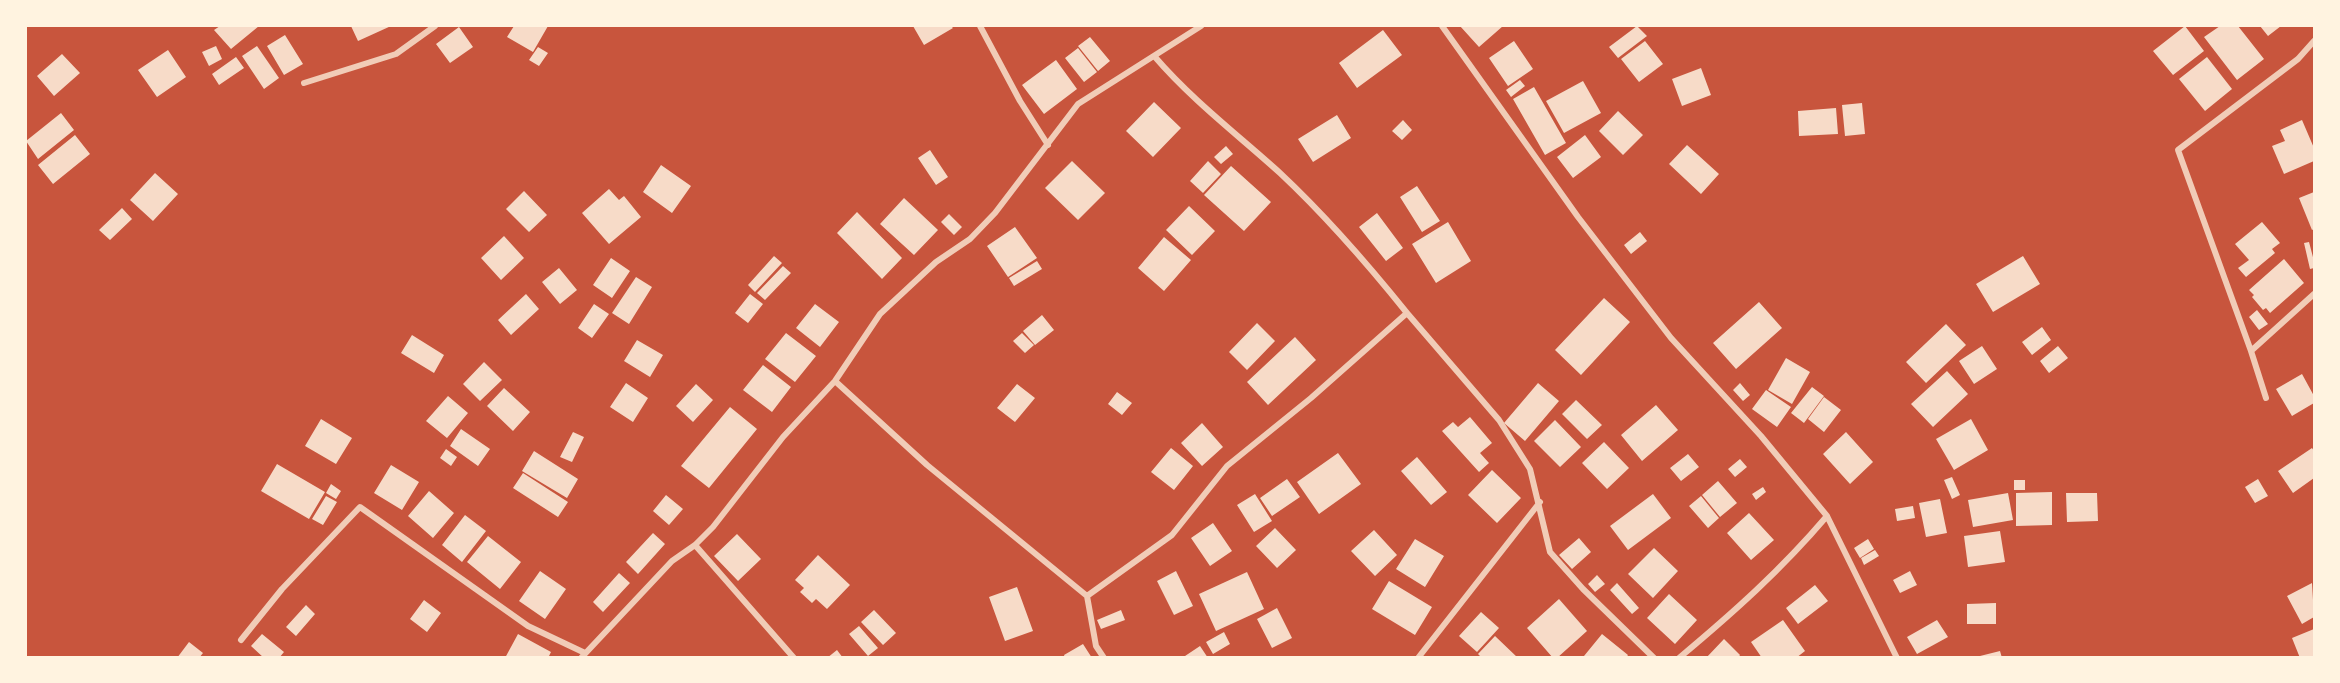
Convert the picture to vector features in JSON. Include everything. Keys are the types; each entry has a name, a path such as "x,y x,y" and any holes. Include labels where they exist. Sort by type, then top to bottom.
{"street":[{"path":"304,83 396,54 435,26"},
{"path":"980,26 1020,101 1048,145"},
{"path":"241,640 282,589 360,507 528,626 583,655 672,561 695,545 720,519 783,437 835,381 880,314 936,262 970,239 995,213 1078,104 1202,26"},
{"path":"1442,26 1578,218 1671,338 1761,436 1827,516 1897,657"},
{"path":"2266,398 2178,150 2298,59 2314,41"},
{"path":"1155,57 1187,91 1346,237 1407,313 1499,420 1530,470 1540,502 1550,552 1583,589 1654,657"},
{"path":"2251,351 2314,294"},
{"path":"1087,596 1172,535 1227,466 1311,398 1407,313"},
{"path":"835,381 927,465 1087,596 1096,646 1104,657"},
{"path":"1418,657 1540,502"},
{"path":"1679,657 1785,566 1827,516"},
{"path":"695,545 794,657"}],"building":[{"path":"220,26 259,26 231,49 214,30"},
{"path":"351,26 391,26 358,41"},
{"path":"514,26 548,26 533,52 507,37"},
{"path":"913,26 951,26 953,28 924,45"},
{"path":"1460,26 1503,26 1479,47"},
{"path":"1637,26 1647,36 1618,58 1609,47"},
{"path":"2185,26 2204,51 2173,75 2153,51"},
{"path":"2220,26 2238,26 2264,59 2237,80 2204,37"},
{"path":"2260,26 2281,26 2268,36"},
{"path":"459,27 473,47 450,63 436,44"},
{"path":"1383,30 1402,55 1357,88 1339,63"},
{"path":"285,35 303,64 284,75 267,46"},
{"path":"1090,37 1110,61 1098,71 1078,46"},
{"path":"1514,41 1533,69 1508,86 1489,58"},
{"path":"1645,41 1663,64 1639,82 1621,59"},
{"path":"216,46 222,59 209,66 202,52"},
{"path":"257,46 279,78 264,89 242,56"},
{"path":"538,47 548,53 539,66 529,60"},
{"path":"1078,48 1097,72 1084,82 1065,58"},
{"path":"168,50 186,77 157,97 138,70"},
{"path":"62,54 80,73 54,96 37,76"},
{"path":"236,57 244,68 219,85 212,74"},
{"path":"2207,57 2232,89 2205,111 2179,79"},
{"path":"1056,60 1077,89 1044,114 1022,85"},
{"path":"1701,68 1711,95 1682,106 1672,79"},
{"path":"1520,80 1525,86 1511,97 1506,90"},
{"path":"1583,81 1601,113 1564,133 1546,101"},
{"path":"1534,87 1566,143 1545,155 1513,99"},
{"path":"1154,102 1181,128 1153,157 1126,131"},
{"path":"1862,103 1865,134 1845,136 1842,105"},
{"path":"1836,108 1838,134 1799,136 1798,111"},
{"path":"1618,111 1643,135 1623,155 1599,131"},
{"path":"61,113 74,130 38,159 26,141"},
{"path":"1337,115 1351,138 1313,162 1298,139"},
{"path":"1403,120 1412,130 1402,140 1392,131"},
{"path":"2302,120 2314,148 2314,161 2284,174 2272,146 2285,141 2280,130"},
{"path":"75,135 90,154 53,184 38,165"},
{"path":"1585,135 1601,157 1573,178 1557,157"},
{"path":"1687,145 1719,174 1701,194 1669,164"},
{"path":"1226,146 1233,154 1221,164 1214,157"},
{"path":"930,150 948,177 936,185 918,158"},
{"path":"1072,161 1105,193 1078,220 1045,188"},
{"path":"1208,161 1221,174 1203,193 1190,181"},
{"path":"661,165 691,186 672,213 643,192"},
{"path":"1231,166 1271,202 1244,231 1204,195"},
{"path":"155,173 178,194 153,221 130,200"},
{"path":"1417,186 1440,221 1422,232 1400,197"},
{"path":"609,189 619,200 624,196 641,217 609,244 582,213"},
{"path":"524,191 547,215 529,232 506,209"},
{"path":"2314,192 2314,229 2312,230 2299,198"},
{"path":"904,198 938,230 914,255 880,224"},
{"path":"1189,206 1215,231 1192,255 1166,230"},
{"path":"122,208 132,219 110,240 99,230"},
{"path":"857,212 902,258 882,279 837,233"},
{"path":"1377,213 1403,248 1386,261 1359,227"},
{"path":"949,214 962,227 954,235 941,222"},
{"path":"1448,222 1471,261 1436,283 1412,244"},
{"path":"2262,222 2280,243 2272,249 2275,253 2246,277 2238,268 2249,260 2235,244"},
{"path":"1015,227 1037,258 1008,277 987,246"},
{"path":"1640,232 1647,241 1631,254 1624,245"},
{"path":"504,236 524,258 501,280 481,258"},
{"path":"1164,237 1191,260 1164,291 1138,268"},
{"path":"2309,242 2314,261 2314,268 2310,269 2304,243"},
{"path":"774,256 782,263 755,292 748,285"},
{"path":"2023,256 2040,284 1993,312 1976,284"},
{"path":"611,258 630,271 612,298 593,285"},
{"path":"2284,259 2304,283 2270,313 2266,308 2263,310 2249,290"},
{"path":"1037,261 1042,269 1014,286 1009,278"},
{"path":"783,266 791,273 765,300 757,293"},
{"path":"559,268 577,290 560,304 542,282"},
{"path":"636,277 652,287 629,324 612,313"},
{"path":"526,294 539,309 511,335 498,320"},
{"path":"750,294 763,304 748,323 735,313"},
{"path":"1604,298 1630,322 1581,375 1555,350"},
{"path":"1759,302 1782,328 1736,369 1713,343"},
{"path":"594,304 609,314 592,338 578,328"},
{"path":"815,304 839,322 820,347 796,328"},
{"path":"2257,310 2268,324 2259,330 2249,317"},
{"path":"1042,315 1054,330 1035,345 1023,331"},
{"path":"1257,323 1275,341 1247,370 1229,352"},
{"path":"1946,324 1966,345 1926,383 1906,362"},
{"path":"2042,327 2051,340 2032,355 2022,342"},
{"path":"786,333 816,356 795,382 765,359"},
{"path":"1022,333 1034,345 1025,353 1013,341"},
{"path":"412,335 444,355 434,373 401,353"},
{"path":"1295,337 1316,360 1268,405 1247,382"},
{"path":"637,340 663,355 650,377 624,361"},
{"path":"1982,346 1997,369 1974,384 1959,361"},
{"path":"2058,346 2068,358 2049,373 2040,361"},
{"path":"1786,358 1810,372 1792,404 1768,390"},
{"path":"484,362 502,380 480,401 463,384"},
{"path":"763,365 791,387 772,412 743,390"},
{"path":"1947,371 1968,394 1933,427 1911,404"},
{"path":"2302,374 2314,396 2314,403 2292,416 2276,389"},
{"path":"626,383 648,398 633,422 610,407"},
{"path":"1538,383 1559,401 1525,441 1504,423"},
{"path":"1740,383 1750,395 1743,401 1733,390"},
{"path":"696,384 713,400 693,422 676,406"},
{"path":"1017,384 1035,398 1015,422 997,408"},
{"path":"1812,387 1824,396 1804,423 1791,413"},
{"path":"504,388 530,412 513,431 487,406"},
{"path":"1766,390 1791,407 1777,427 1752,409"},
{"path":"1117,392 1132,403 1122,415 1108,404"},
{"path":"448,396 468,413 447,438 426,421"},
{"path":"1824,397 1841,410 1824,432 1808,419"},
{"path":"1576,400 1602,425 1587,439 1562,414"},
{"path":"1656,405 1678,430 1642,461 1621,435"},
{"path":"730,407 757,429 709,488 681,466"},
{"path":"1470,417 1492,443 1480,453 1489,463 1479,472 1442,431 1453,422 1458,427"},
{"path":"321,419 352,438 336,464 305,446"},
{"path":"1971,419 1988,450 1954,470 1936,439"},
{"path":"1555,420 1581,447 1560,467 1534,441"},
{"path":"1202,423 1223,447 1202,466 1181,443"},
{"path":"461,429 490,449 478,466 450,446"},
{"path":"573,432 584,437 572,462 560,457"},
{"path":"1846,432 1873,462 1850,484 1823,454"},
{"path":"1604,442 1629,468 1607,489 1582,463"},
{"path":"1171,448 1193,466 1174,490 1151,472"},
{"path":"2312,448 2314,478 2293,493 2278,471"},
{"path":"446,449 457,457 451,466 440,458"},
{"path":"534,451 578,479 567,498 522,471"},
{"path":"1338,453 1361,484 1319,514 1297,482"},
{"path":"1688,454 1699,467 1681,481 1670,468"},
{"path":"1417,457 1447,492 1431,505 1401,471"},
{"path":"1740,459 1747,467 1735,477 1728,469"},
{"path":"277,464 325,492 309,519 261,491"},
{"path":"391,465 419,482 402,510 374,493"},
{"path":"1492,470 1521,498 1497,523 1468,495"},
{"path":"523,473 568,502 558,517 513,488"},
{"path":"1952,477 1960,495 1952,499 1944,480"},
{"path":"1287,479 1300,497 1272,516 1260,498"},
{"path":"2258,479 2268,496 2255,503 2245,487"},
{"path":"2014,480 2025,480 2025,490 2014,490"},
{"path":"1718,481 1737,503 1720,517 1702,495"},
{"path":"331,484 341,491 336,499 326,493"},
{"path":"1763,487 1766,492 1756,500 1752,494"},
{"path":"429,491 454,513 433,538 408,516"},
{"path":"2052,492 2052,525 2016,526 2016,493"},
{"path":"2008,493 2013,520 1973,527 1968,500"},
{"path":"2066,493 2097,493 2098,521 2067,522"},
{"path":"1255,494 1272,521 1254,532 1237,505"},
{"path":"1653,494 1671,518 1628,550 1610,526"},
{"path":"666,495 683,509 669,525 653,511"},
{"path":"326,496 337,502 323,525 312,519"},
{"path":"1701,496 1719,518 1708,528 1689,506"},
{"path":"1940,499 1947,533 1926,537 1919,503"},
{"path":"1913,506 1915,518 1897,521 1895,509"},
{"path":"1749,513 1774,540 1751,560 1727,533"},
{"path":"465,515 486,531 462,562 442,545"},
{"path":"1213,523 1232,551 1210,566 1191,538"},
{"path":"1275,528 1296,550 1277,568 1256,546"},
{"path":"1374,530 1397,555 1375,576 1351,551"},
{"path":"2000,531 2005,562 1968,567 1964,536"},
{"path":"653,533 665,544 638,574 626,562"},
{"path":"737,534 761,559 738,581 714,556"},
{"path":"488,536 521,562 500,589 467,562"},
{"path":"1579,538 1591,552 1572,569 1559,555"},
{"path":"1415,539 1444,556 1425,587 1396,569"},
{"path":"1868,539 1874,549 1860,558 1854,548"},
{"path":"1654,548 1678,571 1653,598 1628,574"},
{"path":"1875,550 1879,556 1864,565 1861,558"},
{"path":"818,555 850,585 827,609 816,599 812,603 800,592 804,588 795,580"},
{"path":"540,571 566,589 545,619 519,601"},
{"path":"1176,571 1193,606 1174,615 1157,581"},
{"path":"1910,571 1917,585 1900,593 1893,580"},
{"path":"1247,572 1264,609 1216,631 1199,594"},
{"path":"619,573 630,583 603,612 593,602"},
{"path":"1597,575 1605,584 1595,592 1588,584"},
{"path":"1389,581 1432,607 1415,635 1372,609"},
{"path":"1617,583 1639,608 1632,614 1610,590"},
{"path":"2312,583 2314,617 2302,624 2287,596"},
{"path":"1815,585 1828,601 1798,624 1786,608"},
{"path":"1017,587 1033,631 1005,641 989,597"},
{"path":"1669,594 1697,620 1675,644 1647,618"},
{"path":"1559,599 1587,631 1557,658 1553,658 1527,628"},
{"path":"424,600 441,613 427,632 410,619"},
{"path":"1996,603 1996,624 1967,624 1967,604"},
{"path":"306,605 315,614 296,636 286,627"},
{"path":"1277,608 1292,638 1272,648 1257,619"},
{"path":"874,610 896,633 883,645 861,622"},
{"path":"1121,610 1125,620 1101,629 1097,620"},
{"path":"1481,612 1499,628 1477,652 1459,636"},
{"path":"1783,620 1805,651 1796,658 1762,658 1751,642"},
{"path":"1937,620 1948,637 1917,654 1907,637"},
{"path":"859,626 878,648 868,656 849,634"},
{"path":"2314,629 2314,658 2300,658 2292,638"},
{"path":"1224,632 1230,644 1213,654 1206,642"},
{"path":"262,634 284,652 279,658 264,658 251,646"},
{"path":"518,634 551,652 548,658 505,658"},
{"path":"1602,634 1628,655 1626,658 1584,656"},
{"path":"1495,636 1518,658 1482,658 1478,654"},
{"path":"1724,639 1740,655 1738,658 1706,658"},
{"path":"189,642 203,653 199,658 177,658"},
{"path":"1083,644 1092,658 1065,658 1064,655"},
{"path":"1200,646 1208,658 1182,658"},
{"path":"837,650 843,658 827,658"},
{"path":"2000,651 2002,658 1976,658 1976,657"}]}
